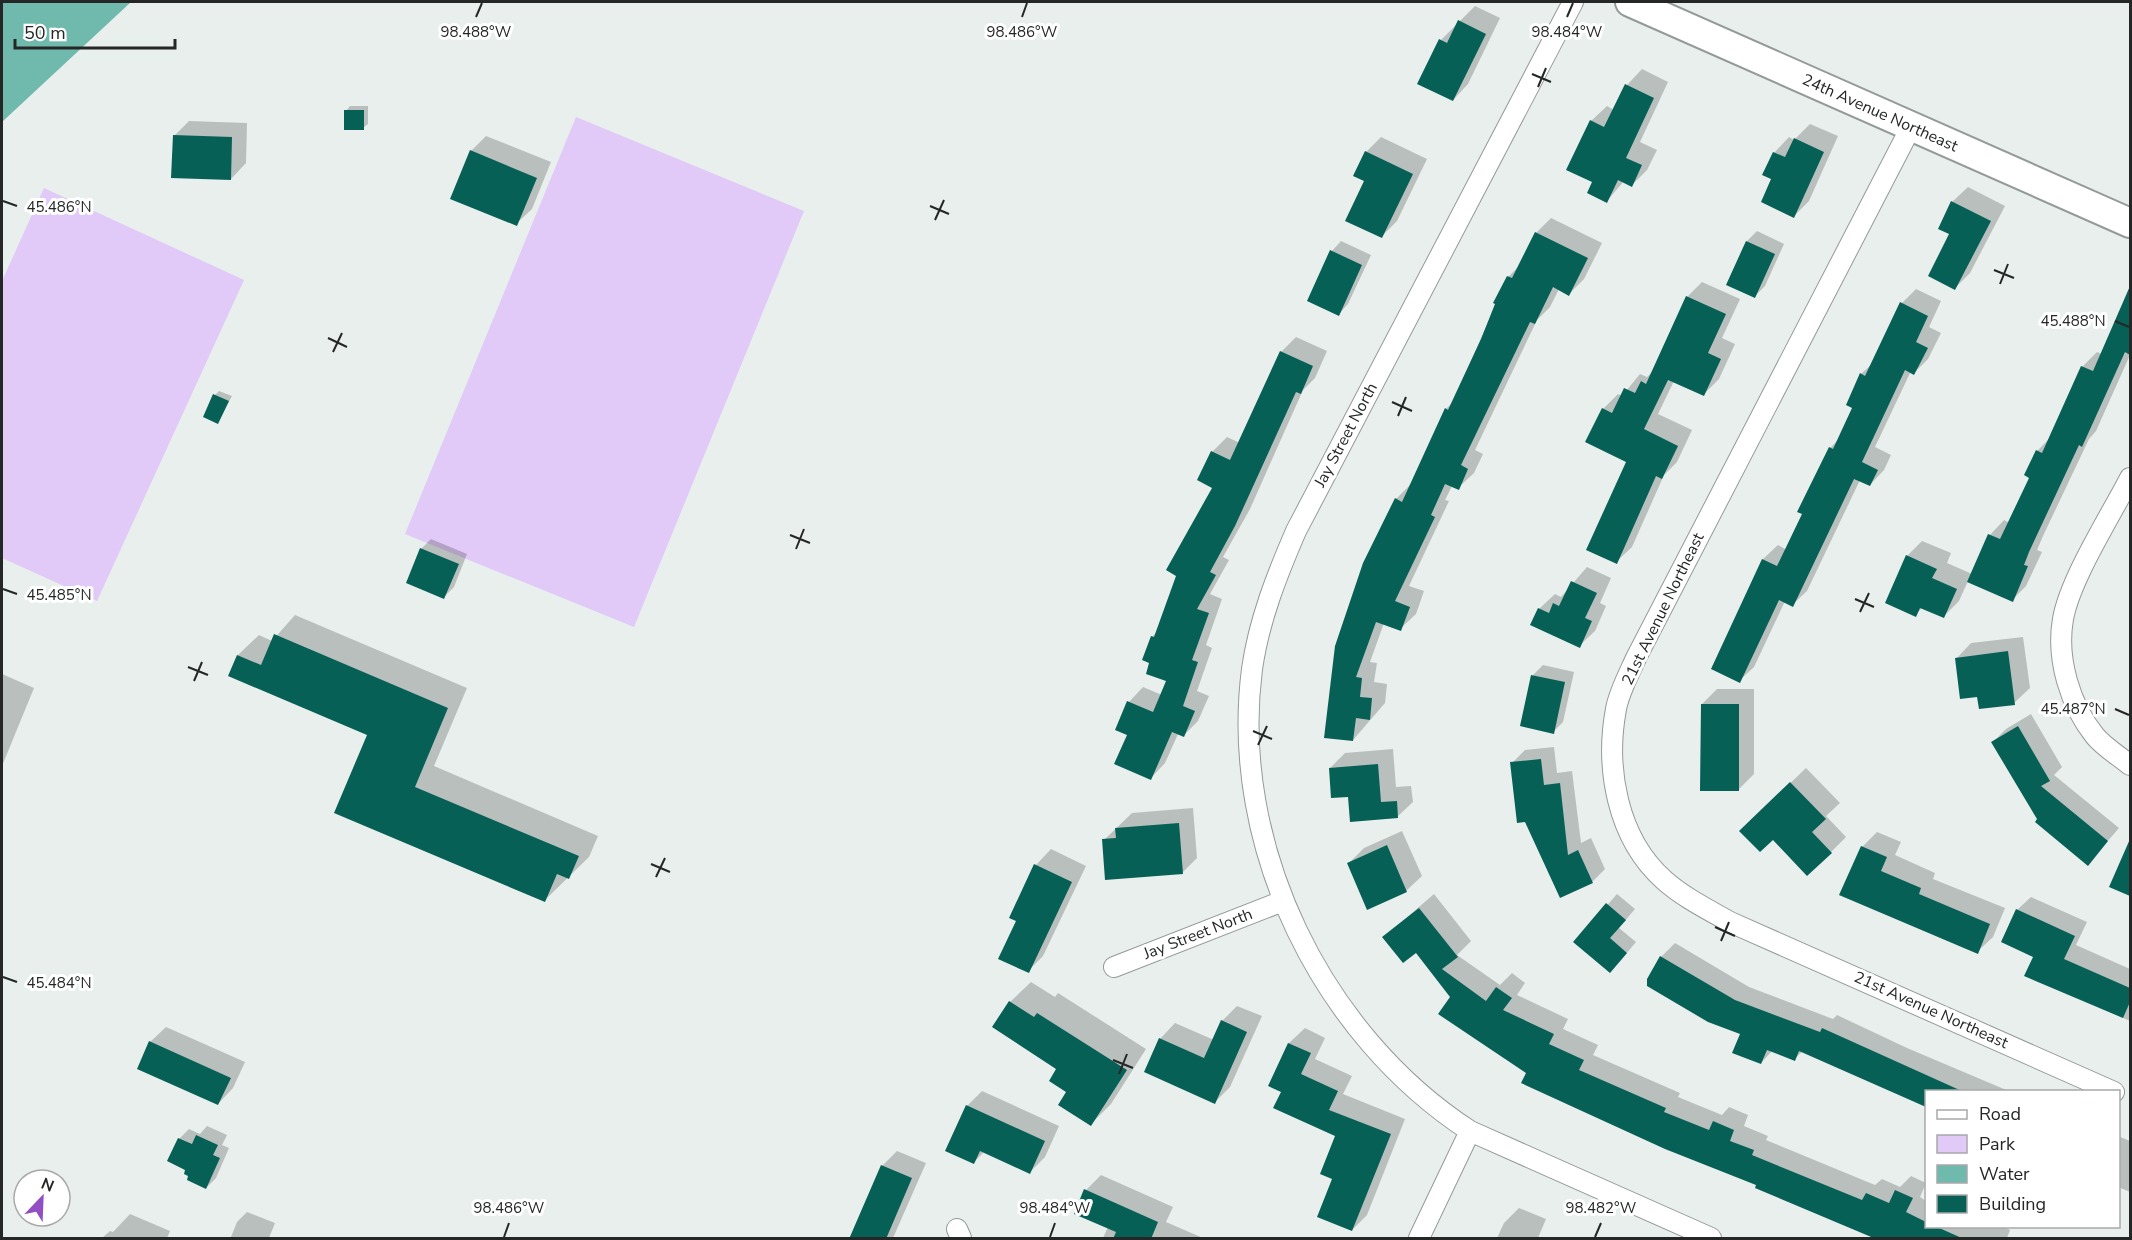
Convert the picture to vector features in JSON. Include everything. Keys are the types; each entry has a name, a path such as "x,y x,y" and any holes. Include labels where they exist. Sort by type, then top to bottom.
{"main road":[{"name":"24th Avenue Northeast","path":"1630,2 2130,223"}],"street":[{"name":"Jay Street North","path":"1574,2 1296,531 1274,582 1254,660 1250,729 1260,819 1283,901 1310,960 1351,1021 1402,1078 1447,1116 1470,1131 1507,1150 1711,1239"},
{"name":"21st Avenue Northeast","path":"1911,127 1635,658 1616,707 1610,755 1620,810 1631,838 1645,860 1663,879 1683,895 1730,922 2109,1090"},
{"path":"2130,478 2080,573 2063,618 2061,641 2070,691 2081,716 2097,738 2130,765"},
{"name":"Jay Street North","path":"1114,967 1283,901"},
{"path":"1419,1239 1470,1131"}],"green space":[{"path":"576,117 804,211 634,627 405,534"},
{"path":"44,188 244,280 97,601 2,558 2,281"}],"water":[{"path":"2,2 131,2 2,122"}],"building":[{"path":"1458,20 1486,34 1453,101 1417,84 1439,39 1447,43"},
{"path":"1625,84 1654,98 1626,158 1642,165 1632,187 1618,180 1607,203 1587,193 1592,182 1566,170 1590,120 1604,127"},
{"path":"344,110 364,110 364,130 344,130"},
{"path":"173,135 232,137 231,180 171,178"},
{"path":"1794,138 1824,152 1794,218 1761,202 1771,179 1762,175 1773,152 1785,157"},
{"path":"470,150 537,178 517,226 450,199"},
{"path":"1365,151 1413,174 1382,238 1345,221 1364,181 1353,176"},
{"path":"1951,201 1991,221 1955,290 1928,276 1949,234 1938,229"},
{"path":"1535,232 1588,258 1569,296 1553,287 1535,324 1530,322 1461,465 1468,469 1459,490 1445,484 1431,515 1435,517 1395,601 1410,607 1401,631 1376,622 1356,677 1362,678 1360,697 1372,698 1370,720 1356,718 1353,741 1324,738 1335,646 1363,563 1395,498 1402,502 1445,408 1448,410 1481,339 1495,304 1493,303 1507,276 1512,278"},
{"path":"1746,241 1775,254 1755,298 1726,285"},
{"path":"1330,250 1362,265 1339,316 1307,301"},
{"path":"2130,286 2130,355 2125,352 2082,447 2079,445 2029,552 2024,565 2028,566 2013,602 1967,582 1988,534 2000,539 2029,478 2024,475 2036,450 2042,453 2081,366 2093,371"},
{"path":"1686,296 1726,314 1708,353 1721,359 1704,396 1668,380 1644,429 1678,446 1662,479 1656,476 1617,564 1586,550 1626,462 1585,442 1602,408 1612,413 1624,388 1635,393 1641,381 1646,384"},
{"path":"1900,302 1928,316 1916,342 1928,348 1914,375 1905,370 1862,462 1878,470 1870,486 1854,479 1793,607 1779,600 1740,683 1711,669 1762,559 1777,566 1802,514 1797,512 1829,447 1833,449 1852,408 1846,405 1860,373 1865,376"},
{"path":"1280,351 1313,366 1301,394 1296,392 1235,526 1210,572 1216,575 1197,609 1209,613 1192,660 1198,662 1183,706 1195,711 1184,737 1172,732 1151,780 1114,764 1127,735 1115,730 1127,701 1153,712 1166,681 1146,674 1149,663 1142,660 1151,636 1154,637 1176,576 1166,570 1212,488 1197,480 1211,451 1230,460"},
{"path":"213,394 229,401 218,424 203,417"},
{"path":"420,548 459,564 444,599 406,583"},
{"path":"1906,555 1937,569 1932,578 1957,589 1944,618 1920,608 1916,617 1885,603"},
{"path":"1571,581 1597,593 1585,618 1592,621 1580,648 1530,625 1538,608 1549,613 1553,603 1559,606"},
{"path":"274,634 448,708 415,787 579,856 569,879 557,874 545,902 334,813 367,735 228,676 237,655 261,665"},
{"path":"2008,651 2015,705 1979,709 1977,697 1960,699 1955,658"},
{"path":"1531,675 1565,682 1554,734 1520,726"},
{"path":"1701,704 1739,704 1739,791 1700,791"},
{"path":"2018,726 2050,781 2041,786 2108,841 2088,866 2035,822 2037,819 1991,742"},
{"path":"1541,759 1544,785 1560,783 1568,855 1578,850 1593,883 1560,898 1525,822 1517,823 1510,762"},
{"path":"1378,764 1381,802 1397,801 1398,818 1350,822 1348,797 1331,798 1329,768"},
{"path":"1790,782 1826,819 1812,832 1832,853 1807,876 1773,840 1760,852 1739,831"},
{"path":"1179,823 1183,874 1105,880 1102,839 1116,838 1115,828"},
{"path":"2130,839 2130,896 2109,887"},
{"path":"1387,845 1407,892 1367,910 1347,863"},
{"path":"1861,846 1887,857 1881,871 1921,888 1919,894 1990,924 1978,954 1839,895"},
{"path":"1034,864 1072,882 1029,973 998,959 1016,921 1009,918"},
{"path":"1606,903 1626,920 1610,938 1627,953 1610,973 1573,942"},
{"path":"1419,908 1458,957 1442,969 1486,1001 1496,987 1512,998 1503,1010 1554,1034 1549,1044 1584,1060 1579,1070 1666,1108 1664,1112 1709,1130 1713,1121 1734,1130 1730,1141 1754,1150 1752,1155 1862,1200 1866,1193 1889,1203 1895,1190 1913,1198 1906,1212 1925,1222 1925,1228 1939,1228 1964,1239 1876,1239 1755,1188 1756,1185 1665,1149 1521,1083 1526,1073 1438,1014 1450,997 1416,953 1403,963 1382,937"},
{"path":"2016,909 2075,936 2064,959 2130,988 2130,1002 2123,1018 2024,976 2033,957 2001,942"},
{"path":"1660,956 1735,1000 1820,1032 1822,1028 1960,1090 1925,1090 1925,1107 1799,1051 1795,1061 1767,1050 1761,1064 1732,1053 1740,1034 1708,1022 1647,986 1647,979"},
{"path":"1009,1001 1034,1017 1037,1013 1127,1070 1091,1126 1058,1105 1066,1092 1049,1081 1056,1069 992,1027"},
{"path":"1221,1020 1247,1032 1215,1104 1144,1072 1159,1038 1204,1058"},
{"path":"149,1041 231,1078 218,1105 137,1069"},
{"path":"1288,1043 1311,1053 1301,1074 1338,1091 1329,1110 1391,1134 1352,1231 1317,1217 1332,1179 1320,1174 1335,1136 1273,1108 1281,1092 1268,1086"},
{"path":"966,1105 1045,1141 1030,1174 980,1151 974,1164 945,1151"},
{"path":"196,1135 218,1145 213,1155 220,1158 206,1189 187,1180 185,1170 167,1161 178,1138 192,1144"},
{"path":"881,1165 912,1178 886,1239 849,1239"},
{"path":"1084,1189 1158,1222 1151,1239 1113,1239 1116,1232 1074,1214"}]}
